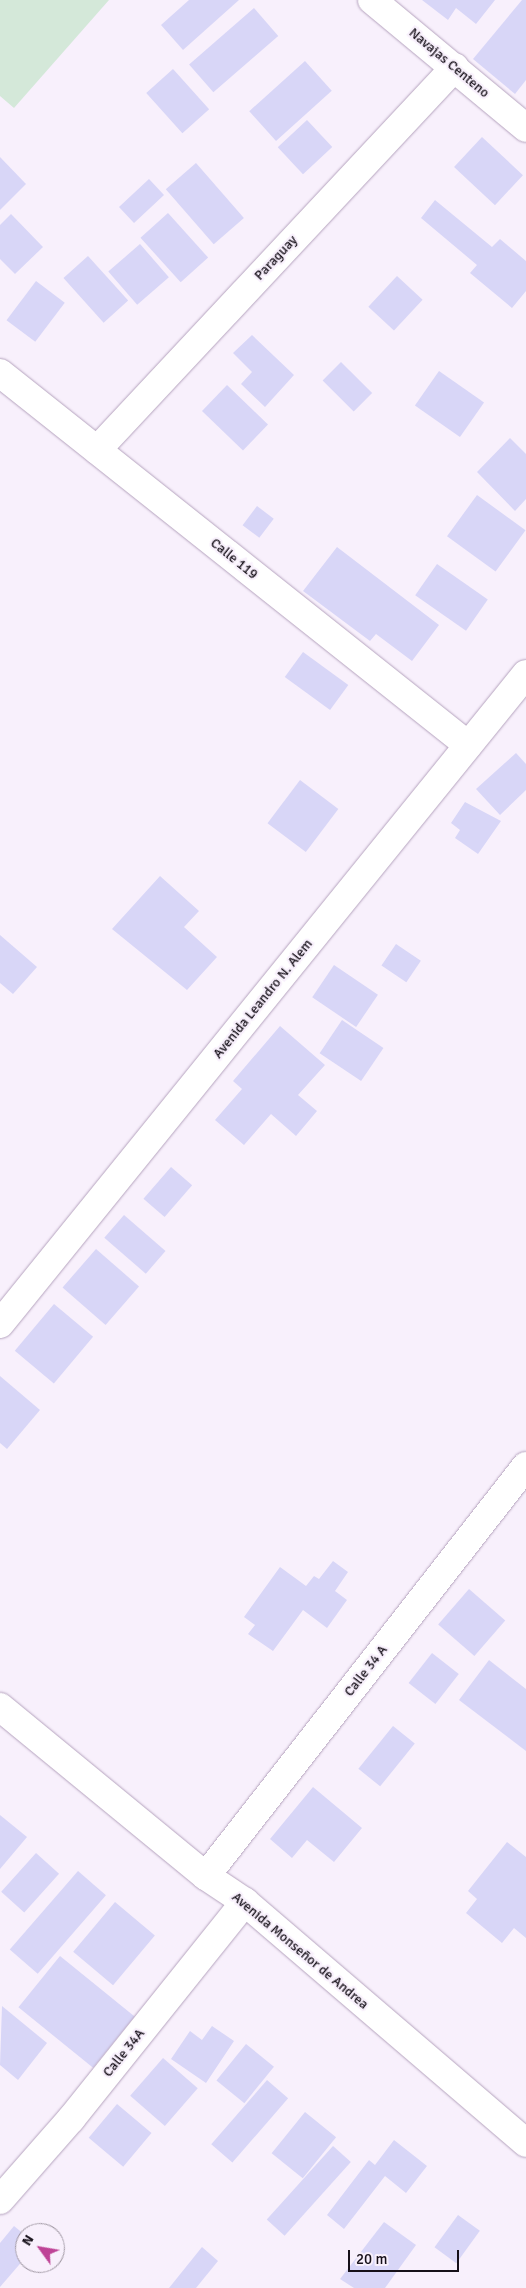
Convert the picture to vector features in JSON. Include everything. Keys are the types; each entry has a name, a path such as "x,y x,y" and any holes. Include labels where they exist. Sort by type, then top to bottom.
{"street":[{"name":"Navajas Centeno","path":"372,0 455,67 526,128"},
{"name":"Paraguay","path":"97,450 455,67"},
{"name":"Calle 119","path":"0,372 468,745"},
{"name":"Avenida Leandro N. Alem","path":"0,1324 526,674"},
{"name":"Calle 34 A","path":"206,1876 526,1466"},
{"name":"Avenida Monseñor de Andrea","path":"0,1707 206,1876 244,1902 526,2143"},
{"name":"Calle 34A","path":"0,2200 71,2119 244,1902"}],"green space":[{"path":"0,0 109,0 14,108 0,96"}],"building":[{"path":"189,0 239,0 183,50 161,25"},
{"path":"422,0 495,0 476,24 456,8 448,20"},
{"path":"522,0 526,0 526,80 515,94 473,59"},
{"path":"254,8 278,36 213,92 189,64"},
{"path":"305,61 332,91 276,141 249,111"},
{"path":"173,69 209,109 182,133 146,93"},
{"path":"307,120 332,147 303,174 278,147"},
{"path":"482,137 523,175 495,205 454,167"},
{"path":"0,157 26,184 0,210"},
{"path":"196,163 244,218 214,244 166,189"},
{"path":"149,179 164,195 134,223 119,207"},
{"path":"435,200 492,247 500,239 526,261 526,291 512,308 470,273 477,265 421,218"},
{"path":"168,213 208,258 181,282 141,238"},
{"path":"11,214 43,247 15,274 0,259 0,225"},
{"path":"140,244 169,277 137,305 108,272"},
{"path":"88,256 128,301 104,323 63,278"},
{"path":"397,276 423,300 394,331 368,307"},
{"path":"36,281 65,303 35,342 7,320"},
{"path":"252,335 294,375 265,407 241,384 252,372 233,353"},
{"path":"341,362 372,393 354,411 323,380"},
{"path":"439,371 484,403 460,437 415,405"},
{"path":"227,385 268,425 243,450 202,411"},
{"path":"510,438 526,454 526,499 515,511 477,472"},
{"path":"477,495 526,530 496,572 447,536"},
{"path":"257,506 274,519 259,538 243,525"},
{"path":"337,547 439,625 412,661 376,634 370,641 303,591"},
{"path":"437,564 488,600 466,631 415,595"},
{"path":"303,652 348,685 330,710 285,677"},
{"path":"516,753 526,764 526,790 500,815 476,789"},
{"path":"300,780 338,809 306,852 268,823"},
{"path":"465,802 501,821 478,854 455,838 460,830 451,823"},
{"path":"160,876 199,911 184,927 217,957 187,990 112,929"},
{"path":"0,935 37,967 13,994 0,983"},
{"path":"396,944 421,961 406,982 381,966"},
{"path":"334,965 378,995 356,1027 312,997"},
{"path":"342,1020 383,1048 361,1081 320,1053"},
{"path":"280,1026 325,1065 298,1095 317,1111 296,1136 271,1114 244,1145 215,1120 242,1089 233,1081"},
{"path":"171,1167 192,1185 165,1217 143,1199"},
{"path":"124,1215 166,1251 146,1274 104,1238"},
{"path":"96,1249 139,1286 106,1325 63,1287"},
{"path":"54,1304 93,1337 54,1384 15,1351"},
{"path":"0,1376 40,1410 7,1449 0,1443"},
{"path":"333,1561 348,1572 335,1591 347,1600 327,1628 303,1610 273,1651 248,1634 255,1625 244,1617 280,1567 306,1586 314,1576 319,1579"},
{"path":"469,1589 505,1620 474,1656 438,1624"},
{"path":"432,1653 459,1674 435,1704 409,1683"},
{"path":"489,1660 526,1689 526,1751 459,1700"},
{"path":"393,1726 415,1744 380,1786 358,1769"},
{"path":"313,1787 362,1828 334,1862 307,1840 292,1858 270,1839"},
{"path":"0,1815 27,1837 0,1869"},
{"path":"507,1842 526,1857 526,1938 514,1928 502,1943 466,1913 477,1899 468,1891"},
{"path":"36,1853 59,1874 24,1912 1,1892"},
{"path":"78,1871 106,1895 38,1974 10,1949"},
{"path":"115,1902 155,1935 113,1985 73,1952"},
{"path":"60,1956 135,2016 93,2068 18,2007"},
{"path":"2,2006 47,2043 18,2080 0,2065"},
{"path":"212,2026 234,2041 206,2083 171,2059 190,2031 202,2040"},
{"path":"246,2044 274,2067 244,2103 216,2081"},
{"path":"163,2058 198,2088 165,2126 130,2096"},
{"path":"267,2080 288,2098 232,2163 211,2144"},
{"path":"117,2104 151,2133 123,2167 89,2138"},
{"path":"305,2112 336,2137 303,2178 272,2153"},
{"path":"394,2140 427,2166 406,2193 385,2176 344,2229 327,2215 369,2160 375,2165"},
{"path":"333,2146 351,2162 285,2236 267,2220"},
{"path":"458,2215 480,2231 456,2263 434,2247"},
{"path":"384,2222 416,2245 385,2288 354,2288 340,2279"},
{"path":"15,2227 15,2270 0,2287 0,2243"},
{"path":"202,2247 218,2261 196,2288 169,2288"}]}
